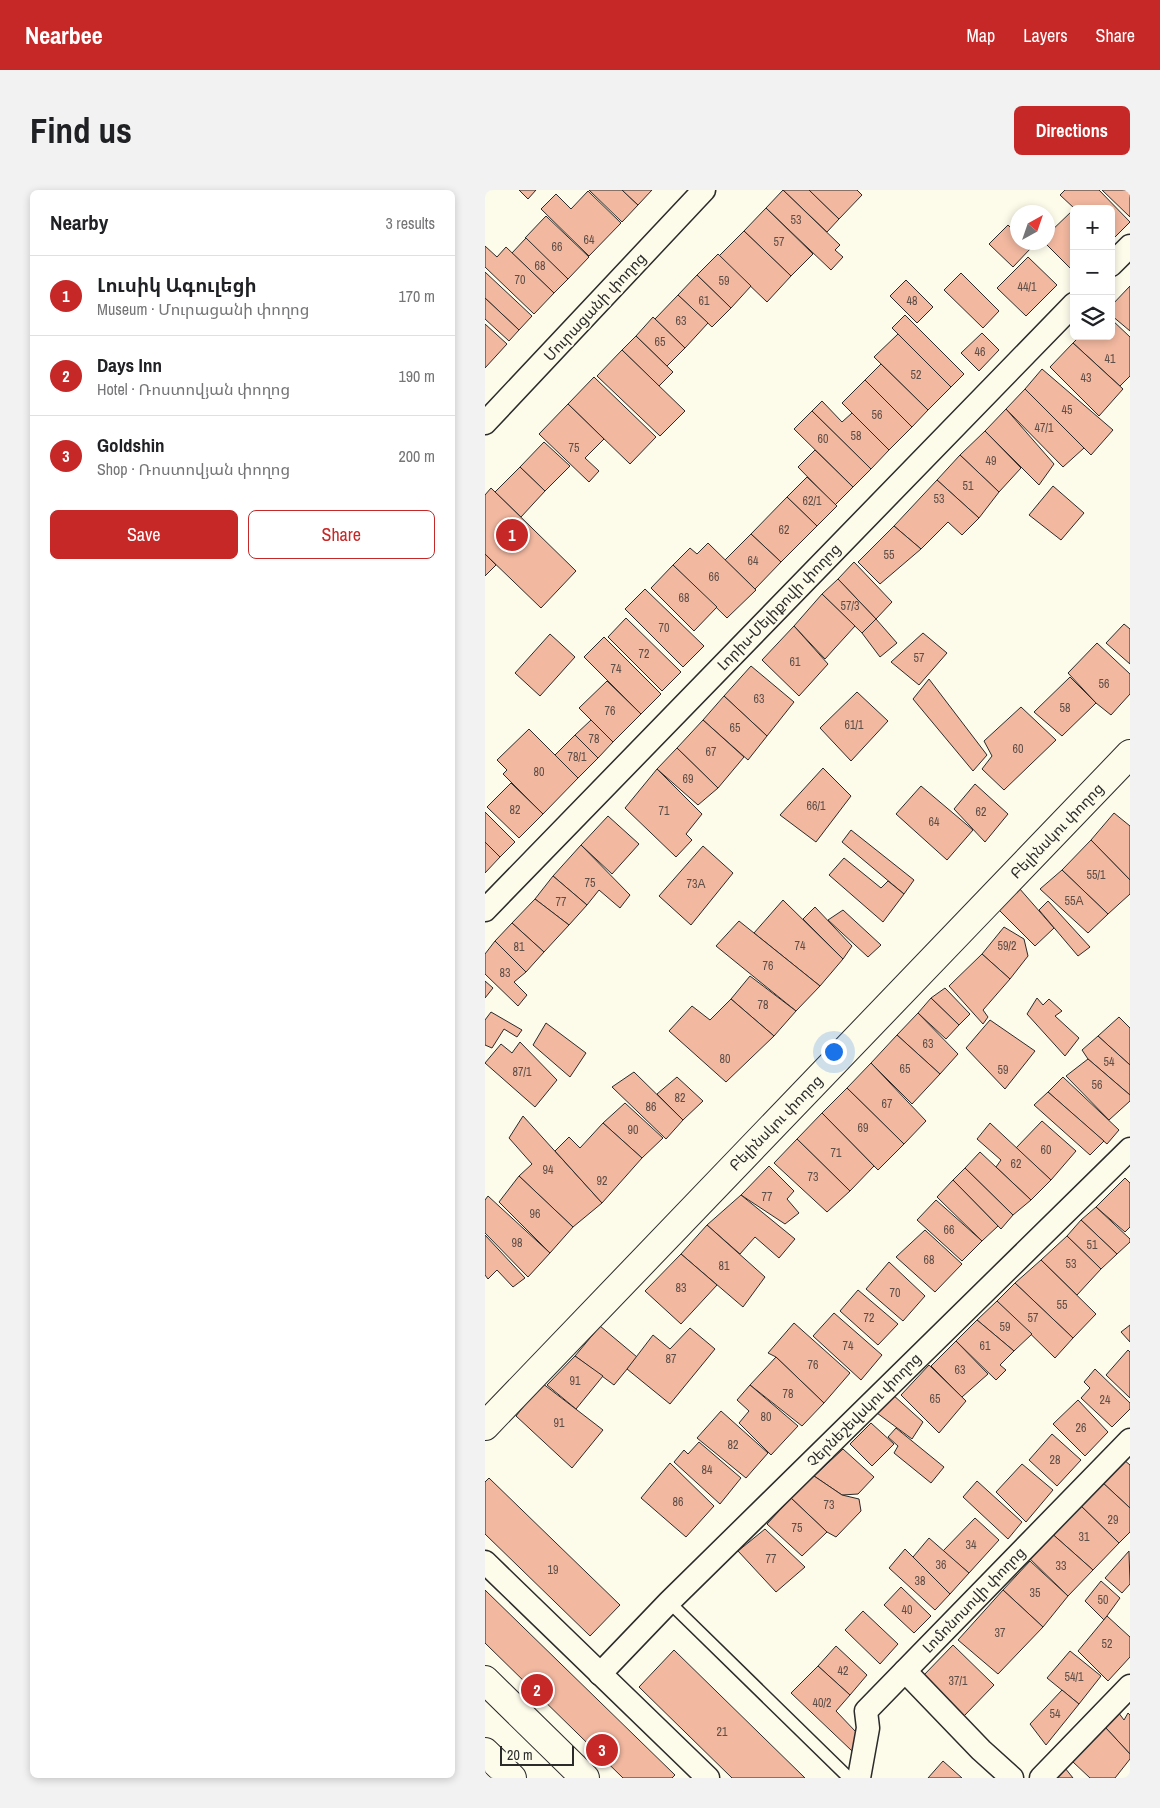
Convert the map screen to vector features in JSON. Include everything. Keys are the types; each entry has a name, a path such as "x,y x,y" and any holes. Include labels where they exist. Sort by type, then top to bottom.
{"main road":[{"name":"Բելինսկու փողոց","path":"485,1426 1130,754"},
{"path":"485,1680 585,1778"},
{"path":"485,1752 512,1778"}],"street":[{"name":"Մուրացանի փողոց","path":"488,414 705,190"},
{"path":"1115,262 1130,246"},
{"name":"Լորիս-Մելիքովի փողոց","path":"485,910 1070,308"},
{"name":"Չերնեշեվսկու փողոց","path":"600,1674 669,1602 1130,1149"},
{"name":"Լոմոնոսովի փողոց","path":"859,1778 868,1728 866,1711 1130,1440"},
{"path":"485,1562 708,1778"},
{"path":"905,1671 981,1750 1012,1778"},
{"path":"1041,1778 1130,1686"}],"lane":[{"path":"669,1602 849,1778"}],"building":[{"path":"519,190 536,190 528,199"},
{"path":"589,190 622,190 638,205 622,222"},
{"path":"622,190 652,190 638,205"},
{"path":"783,190 809,190 839,219 827,232"},
{"path":"783,190 840,245 835,250 843,257 831,270 766,208"},
{"path":"809,190 857,190 862,195 839,219"},
{"path":"1065,190 1099,190 1114,205 1071,205 1060,195"},
{"path":"1102,190 1130,190 1130,217"},
{"path":"588,191 621,223 589,256 541,209 556,194 571,209"},
{"path":"1115,207 1130,222 1115,237"},
{"path":"766,208 813,254 791,276 744,231"},
{"path":"1070,213 1070,268 1052,250 1055,250 1055,227"},
{"path":"546,216 589,257 568,279 525,238"},
{"path":"1008,225 1010,227 1010,250 1029,250 1013,267 989,244"},
{"path":"744,231 791,276 767,302 719,256"},
{"path":"526,238 568,279 554,293 512,253"},
{"path":"485,246 497,257 506,247 554,293 534,314 485,267"},
{"path":"718,254 751,286 731,308 697,275"},
{"path":"1028,257 1057,285 1026,316 997,288"},
{"path":"485,272 532,316 519,330 485,298"},
{"path":"961,273 999,311 983,328 944,290"},
{"path":"697,275 731,308 712,327 678,295"},
{"path":"906,280 933,307 917,323 890,296"},
{"path":"1130,286 1130,331 1115,318 1115,302"},
{"path":"678,295 708,323 685,348 655,319"},
{"path":"485,298 519,330 509,341 485,319"},
{"path":"905,315 964,374 951,387 892,328"},
{"path":"653,317 685,348 667,366 636,336"},
{"path":"1115,323 1130,337 1130,376 1120,386 1073,343 1076,340 1115,340"},
{"path":"485,324 507,344 485,368"},
{"path":"982,333 999,350 979,371 961,353"},
{"path":"898,334 951,387 928,410 874,357"},
{"path":"636,336 673,372 659,386 622,350"},
{"path":"1073,343 1123,389 1099,416 1050,367"},
{"path":"622,350 685,411 660,436 597,376"},
{"path":"881,364 928,410 912,427 865,380"},
{"path":"1042,369 1113,430 1091,455 1025,389"},
{"path":"594,377 656,437 630,464 568,404"},
{"path":"865,380 912,427 889,450 842,403"},
{"path":"1025,389 1084,448 1063,467 1006,409"},
{"path":"822,401 842,422 852,413 889,450 871,469 812,411"},
{"path":"568,404 604,439 585,458 599,471 589,482 539,434"},
{"path":"1006,409 1054,464 1039,485 985,431"},
{"path":"812,411 871,469 853,487 794,429"},
{"path":"985,431 1021,468 999,492 960,455"},
{"path":"544,442 570,466 545,491 520,467"},
{"path":"815,450 853,487 835,505 798,467"},
{"path":"960,455 999,492 979,518 937,480"},
{"path":"520,467 545,491 521,517 495,492"},
{"path":"807,477 837,506 817,526 787,497"},
{"path":"937,480 979,518 962,535 948,522 921,549 894,526"},
{"path":"1053,486 1084,513 1061,540 1029,515"},
{"path":"491,488 576,571 541,608 485,554 485,495"},
{"path":"787,497 817,526 781,562 751,534"},
{"path":"894,526 921,549 880,584 858,562"},
{"path":"751,534 781,562 755,589 725,560"},
{"path":"708,543 756,590 727,618 673,565 690,548 697,554"},
{"path":"485,554 496,565 485,576"},
{"path":"854,562 892,602 876,619 838,579"},
{"path":"673,565 717,607 694,631 651,588"},
{"path":"838,579 876,619 862,633 822,594"},
{"path":"645,589 704,646 683,667 625,609"},
{"path":"822,594 855,626 825,659 794,626"},
{"path":"626,618 681,672 662,691 608,637"},
{"path":"876,619 897,643 880,657 862,633"},
{"path":"1124,624 1130,629 1130,664 1106,643"},
{"path":"794,626 828,664 799,696 762,660"},
{"path":"923,633 947,653 919,685 891,662"},
{"path":"550,634 575,657 540,696 515,673"},
{"path":"604,637 661,694 641,714 584,657"},
{"path":"1097,643 1130,674 1130,694 1111,715 1096,703 1068,673"},
{"path":"751,666 794,702 767,736 724,696"},
{"path":"1070,677 1096,703 1062,736 1034,712"},
{"path":"929,679 987,755 973,771 913,699"},
{"path":"607,681 641,714 613,742 579,708"},
{"path":"857,692 888,721 851,761 820,728"},
{"path":"724,696 767,736 748,760 703,720"},
{"path":"1021,707 1056,740 1004,790 982,769 992,756 984,741"},
{"path":"591,720 613,742 598,758 575,735"},
{"path":"703,720 744,757 718,788 677,748"},
{"path":"529,729 578,778 543,814 503,774 507,770 497,760"},
{"path":"575,735 598,758 578,778 555,755"},
{"path":"677,748 718,788 698,805 657,769"},
{"path":"823,768 851,796 816,842 780,815"},
{"path":"657,769 702,814 686,834 692,840 676,857 625,808"},
{"path":"511,783 543,814 519,838 487,807"},
{"path":"975,784 1008,814 985,842 954,809"},
{"path":"921,786 973,830 947,860 896,814"},
{"path":"485,812 515,842 500,857 485,842"},
{"path":"1114,813 1130,826 1130,880 1091,840"},
{"path":"608,816 639,844 612,874 581,845"},
{"path":"851,830 914,880 904,894 842,842"},
{"path":"1091,840 1130,880 1130,894 1108,914 1062,870"},
{"path":"485,842 500,857 485,873"},
{"path":"581,845 630,895 620,908 599,890 587,905 553,876"},
{"path":"703,846 733,873 691,925 659,896"},
{"path":"844,858 881,888 888,881 904,894 883,922 829,875"},
{"path":"1062,870 1108,914 1088,933 1040,889"},
{"path":"553,876 587,905 569,925 535,899"},
{"path":"1019,888 1054,928 1035,946 999,910"},
{"path":"535,899 569,925 544,952 512,923"},
{"path":"783,900 843,959 820,986 754,933"},
{"path":"1048,901 1090,947 1078,956 1039,910"},
{"path":"815,907 852,946 843,959 803,919"},
{"path":"843,910 881,945 868,957 828,920"},
{"path":"739,921 820,986 796,1011 716,946"},
{"path":"512,923 544,952 526,972 495,941"},
{"path":"1004,927 1024,939 1028,956 1010,979 982,954"},
{"path":"495,941 526,972 514,982 527,995 518,1006 485,974 485,954"},
{"path":"982,954 1010,979 983,1010 988,1017 983,1024 949,986"},
{"path":"750,976 796,1011 774,1036 731,999"},
{"path":"485,981 493,988 485,998"},
{"path":"945,988 970,1014 959,1025 931,998"},
{"path":"931,998 959,1025 946,1039 918,1013"},
{"path":"1037,998 1043,1005 1049,999 1062,1011 1055,1016 1079,1038 1065,1056 1027,1014"},
{"path":"731,999 774,1036 726,1082 669,1031 692,1006 710,1020"},
{"path":"491,1012 522,1030 517,1037 504,1029 492,1048 485,1045 485,1020"},
{"path":"918,1013 958,1054 940,1074 897,1035"},
{"path":"1119,1017 1130,1028 1130,1065 1098,1036"},
{"path":"990,1020 1035,1051 1005,1089 966,1048"},
{"path":"546,1023 586,1053 570,1077 533,1045"},
{"path":"897,1035 940,1074 912,1104 871,1063"},
{"path":"1098,1036 1130,1065 1130,1095 1088,1059 1082,1050"},
{"path":"520,1042 557,1080 535,1107 485,1063 501,1044 512,1053"},
{"path":"1088,1059 1130,1095 1130,1101 1109,1120 1066,1076"},
{"path":"871,1063 926,1121 904,1144 847,1088"},
{"path":"634,1072 683,1120 666,1139 612,1087"},
{"path":"677,1077 703,1101 683,1120 657,1094"},
{"path":"1063,1077 1119,1130 1107,1144 1048,1092"},
{"path":"847,1088 904,1144 878,1170 822,1113"},
{"path":"1048,1092 1104,1141 1090,1155 1034,1105"},
{"path":"625,1103 663,1138 642,1158 603,1123"},
{"path":"822,1113 874,1166 850,1191 797,1139"},
{"path":"523,1116 602,1203 573,1227 519,1176 532,1164 509,1138"},
{"path":"1042,1121 1076,1151 1051,1180 1016,1148"},
{"path":"603,1123 642,1158 602,1203 555,1151 569,1137 580,1148"},
{"path":"990,1123 1051,1180 1031,1200 996,1167 1001,1160 977,1139"},
{"path":"797,1139 850,1191 827,1212 774,1163"},
{"path":"980,1152 1031,1200 1013,1215 965,1168"},
{"path":"769,1166 794,1191 787,1199 799,1213 785,1224 741,1195"},
{"path":"965,1168 1013,1215 1001,1229 953,1180"},
{"path":"519,1176 573,1227 550,1253 499,1202"},
{"path":"1125,1178 1130,1183 1130,1227 1125,1232 1096,1207"},
{"path":"953,1180 998,1226 982,1241 937,1197"},
{"path":"741,1195 795,1239 779,1258 755,1237 740,1254 707,1225"},
{"path":"488,1196 550,1253 528,1277 485,1233 485,1200"},
{"path":"936,1200 982,1241 962,1261 917,1220"},
{"path":"1096,1207 1130,1239 1130,1242 1117,1254 1081,1220"},
{"path":"1081,1220 1117,1254 1101,1269 1067,1236"},
{"path":"707,1225 765,1277 743,1307 681,1254"},
{"path":"925,1230 962,1264 935,1292 896,1257"},
{"path":"485,1235 525,1278 513,1287 497,1270 488,1279 485,1275"},
{"path":"1067,1236 1101,1269 1077,1295 1041,1260"},
{"path":"681,1254 717,1285 681,1324 645,1291"},
{"path":"1041,1260 1096,1314 1073,1338 1015,1283"},
{"path":"889,1262 925,1296 903,1321 866,1289"},
{"path":"1015,1283 1073,1338 1055,1358 997,1301"},
{"path":"858,1290 898,1324 878,1345 840,1311"},
{"path":"997,1301 1032,1334 1014,1351 977,1320"},
{"path":"834,1313 882,1355 861,1380 813,1336"},
{"path":"977,1320 1014,1351 1000,1365 1006,1370 996,1380 956,1341"},
{"path":"794,1323 850,1373 824,1403 776,1357 768,1353"},
{"path":"1130,1325 1130,1342 1121,1332"},
{"path":"600,1326 637,1357 614,1385 575,1356"},
{"path":"690,1328 715,1349 670,1404 627,1369 653,1335 670,1349"},
{"path":"956,1341 988,1374 962,1397 931,1366"},
{"path":"1128,1350 1130,1352 1130,1398 1106,1375"},
{"path":"575,1356 603,1376 576,1409 547,1385"},
{"path":"776,1357 824,1403 802,1426 750,1385"},
{"path":"929,1365 966,1401 939,1433 901,1395"},
{"path":"1095,1369 1130,1403 1130,1409 1112,1427 1081,1398 1090,1388 1084,1382"},
{"path":"542,1383 603,1430 572,1468 516,1416"},
{"path":"750,1385 798,1426 771,1455 739,1423 749,1411 737,1400"},
{"path":"892,1394 923,1422 912,1439 877,1413"},
{"path":"1078,1400 1108,1432 1085,1456 1053,1424"},
{"path":"721,1411 768,1453 746,1478 697,1438"},
{"path":"871,1423 894,1444 872,1466 850,1444"},
{"path":"896,1428 944,1467 931,1483 894,1453 898,1446 888,1437"},
{"path":"1052,1434 1081,1460 1057,1486 1029,1460"},
{"path":"699,1442 741,1478 720,1504 674,1462 684,1450 688,1454"},
{"path":"843,1449 874,1477 858,1494 842,1495 814,1476"},
{"path":"1124,1460 1130,1465 1130,1508 1102,1482"},
{"path":"670,1463 714,1506 686,1537 641,1498"},
{"path":"1022,1464 1053,1490 1026,1522 996,1492"},
{"path":"814,1476 842,1495 859,1499 861,1511 836,1537 827,1532 791,1498"},
{"path":"489,1478 620,1605 590,1636 485,1534 485,1482"},
{"path":"977,1481 1022,1522 1008,1539 963,1497"},
{"path":"1102,1482 1130,1508 1130,1532 1119,1543 1079,1504"},
{"path":"791,1498 827,1532 802,1556 767,1524"},
{"path":"1079,1504 1119,1543 1093,1570 1049,1531"},
{"path":"975,1518 999,1540 969,1573 943,1551"},
{"path":"765,1529 805,1567 776,1592 738,1551"},
{"path":"1049,1531 1093,1570 1068,1596 1026,1555"},
{"path":"929,1538 969,1573 950,1594 913,1557"},
{"path":"905,1549 950,1594 935,1610 889,1568"},
{"path":"1129,1551 1130,1584 1122,1593 1105,1578"},
{"path":"1030,1561 1068,1596 1043,1627 1003,1590"},
{"path":"1101,1581 1120,1598 1104,1620 1085,1601"},
{"path":"901,1587 931,1616 914,1633 884,1605"},
{"path":"485,1590 675,1775 672,1778 623,1778 485,1643"},
{"path":"1003,1590 1043,1627 998,1674 958,1640"},
{"path":"863,1611 898,1644 880,1664 845,1630"},
{"path":"1107,1616 1130,1637 1130,1657 1108,1681 1078,1651"},
{"path":"953,1645 994,1685 964,1716 922,1677"},
{"path":"836,1646 867,1675 850,1695 818,1666"},
{"path":"674,1650 805,1778 732,1778 639,1687"},
{"path":"1070,1651 1101,1676 1079,1704 1047,1678"},
{"path":"818,1666 850,1695 836,1711 856,1732 852,1751 791,1693"},
{"path":"1062,1690 1079,1704 1046,1745 1030,1724"},
{"path":"1118,1712 1124,1720 1128,1713 1130,1715 1130,1754 1105,1727"},
{"path":"1105,1727 1130,1754 1130,1759 1115,1778 1090,1778 1073,1762"},
{"path":"943,1761 962,1778 928,1778"},
{"path":"1065,1768 1073,1778 1053,1778"}],"place":[{"name":"Լուսիկ Ագուլեցի","path":"512,535"},
{"name":"Days Inn","path":"537,1690"},
{"name":"Goldshin","path":"602,1750"}]}
